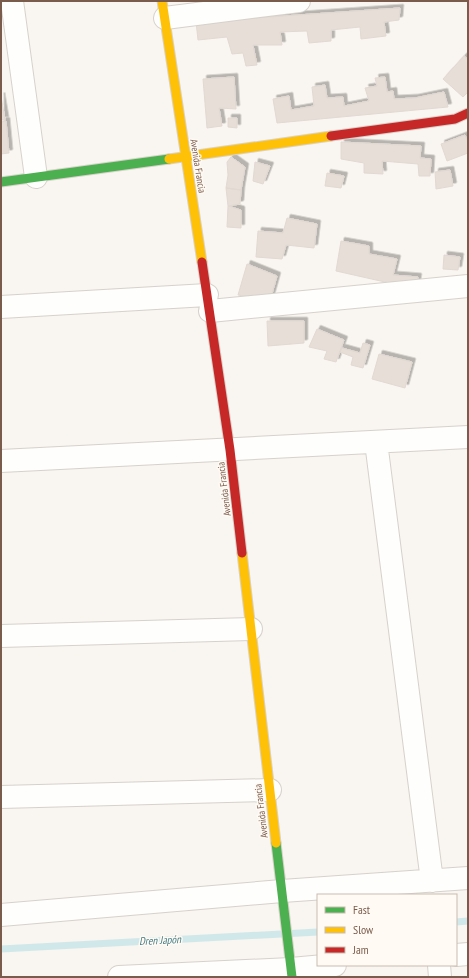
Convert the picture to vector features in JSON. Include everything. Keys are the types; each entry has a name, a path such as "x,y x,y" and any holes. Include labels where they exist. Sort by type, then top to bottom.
{"street":[{"path":"12,1 36,177"},
{"path":"164,9 299,1"},
{"name":"Avenida Francia","path":"164,9 230,450 291,968"},
{"path":"1,182 455,119 468,113"},
{"path":"1,307 208,303 468,286"},
{"path":"1,461 468,437"},
{"path":"376,442 432,881"},
{"path":"1,636 251,629"},
{"path":"1,797 270,790"},
{"path":"335,894 432,881 468,878"},
{"path":"1,916 283,901 317,896"},
{"path":"457,955 468,954"},
{"path":"119,977 320,966"},
{"path":"439,966 440,977"}],"building":[{"path":"400,8 399,20 384,22 386,36 361,39 360,27 331,30 331,41 309,43 307,31 280,32 282,45 253,45 257,65 246,66 243,53 232,54 227,37 198,40 196,22"},
{"path":"464,56 468,59 468,92 463,97 443,79"},
{"path":"234,77 236,109 219,108 222,126 207,128 203,79"},
{"path":"385,77 387,92 393,91 394,99 415,98 444,92 448,107 277,123 273,99 289,96 291,110 314,106 312,87 325,85 327,98 343,97 344,106 369,101 365,88 377,86 375,78"},
{"path":"1,96 5,120 1,120"},
{"path":"228,118 237,118 237,128 228,127"},
{"path":"6,121 9,153 1,154 1,122"},
{"path":"465,135 468,142 468,153 447,161 441,144"},
{"path":"341,142 421,146 420,158 431,159 430,176 419,176 418,164 382,161 383,174 364,173 364,163 341,159"},
{"path":"231,157 245,167 241,190 226,188 228,175 227,162"},
{"path":"255,162 270,166 263,184 253,181"},
{"path":"450,170 453,186 436,189 435,172"},
{"path":"327,173 344,176 341,188 325,186"},
{"path":"226,188 241,190 240,204 228,206"},
{"path":"228,206 241,210 241,228 227,227"},
{"path":"287,218 317,224 314,248 286,245 282,259 256,257 258,231 283,233"},
{"path":"341,241 369,246 369,254 397,259 393,275 418,277 416,289 336,271"},
{"path":"444,255 460,257 458,270 443,269"},
{"path":"247,264 277,276 270,301 238,295"},
{"path":"267,321 304,321 304,343 268,346"},
{"path":"317,329 344,340 336,362 324,359 327,351 309,347"},
{"path":"363,343 370,345 363,368 351,365 353,357 340,352 342,348 360,353"},
{"path":"379,354 412,362 405,388 372,379"}],"waterway":[{"name":"Dren Japón","path":"457,922 468,921"},
{"name":"Dren Japón","path":"1,949 317,932"}],"traffic: fast":[{"path":"1,182 169,159"},
{"path":"276,843 292,977"}],"traffic: slow":[{"path":"162,1 202,262"},
{"path":"169,159 331,136"},
{"path":"242,553 276,843"}],"traffic: jam":[{"path":"331,136 455,119 468,113"},
{"path":"202,262 230,450 242,553"}]}
